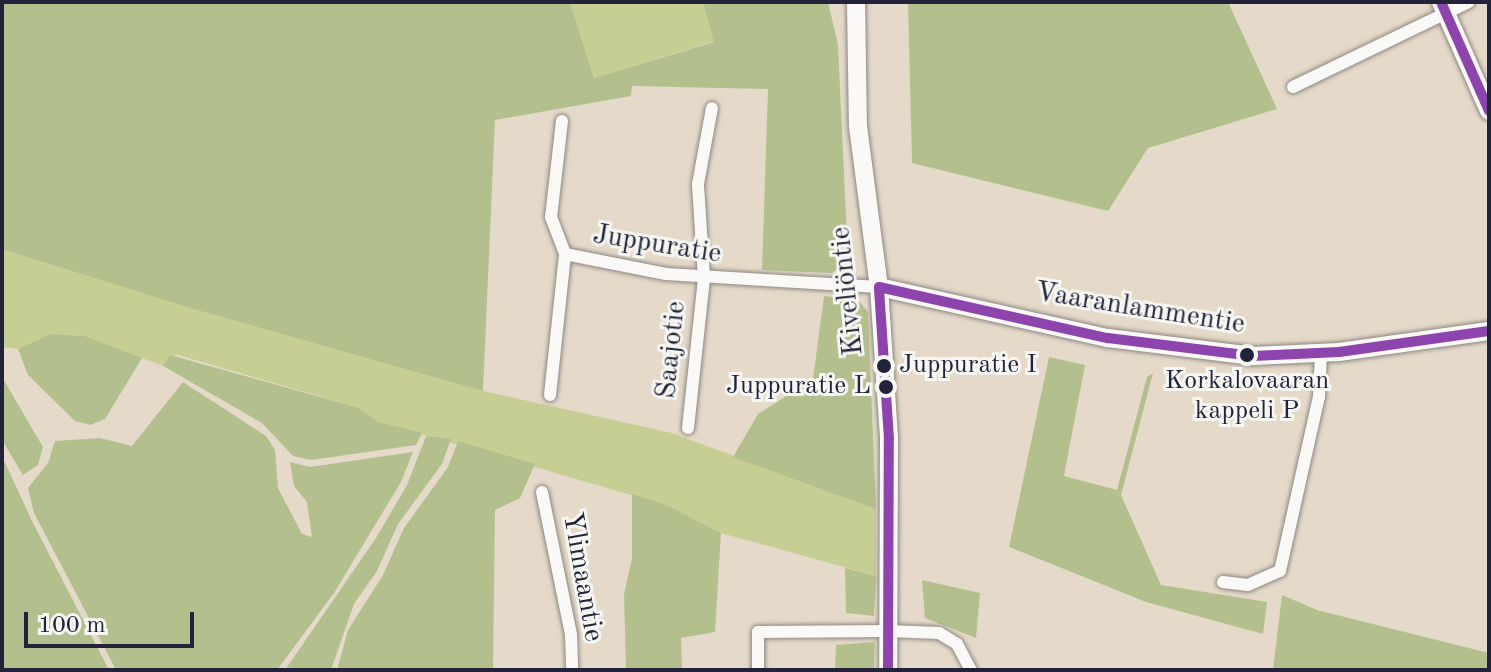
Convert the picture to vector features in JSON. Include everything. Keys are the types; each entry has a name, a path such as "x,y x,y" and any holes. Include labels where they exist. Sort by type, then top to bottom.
{"street":[{"name":"Kiveliöntie","path":"856,2 858,126 879,287 889,439 888,670"},
{"path":"1293,87 1443,8 1469,2"},
{"path":"1443,8 1489,111"},
{"name":"Saajotie","path":"688,428 704,278 698,184 712,108"},
{"name":"Juppuratie","path":"562,121 551,217 565,254 704,278 879,287"},
{"path":"550,395 565,254"},
{"name":"Vaaranlammentie","path":"879,287 1123,340 1253,356 1321,353 1489,331"},
{"path":"1223,582 1248,585 1280,571 1319,397 1321,353"},
{"name":"Ylimaantie","path":"542,492 571,635 572,670"},
{"path":"758,670 758,632 889,631 939,633 957,644 971,670"}],"green space":[{"path":"2,2 570,2 594,78 714,42 703,2 828,2 838,45 848,259 832,273 762,270 768,89 632,86 631,96 495,120 483,391 194,309 2,249"},
{"path":"570,2 703,2 715,41 594,78"},
{"path":"908,2 1228,2 1277,109 1148,148 1108,211 912,163"},
{"path":"2,249 483,391 672,433 876,509 876,576 721,533 669,506 379,422 359,408 178,355 170,356 163,366 85,336 50,334 18,349 2,347"},
{"path":"824,296 858,300 868,312 876,509 733,457 758,414 813,379"},
{"path":"50,334 85,336 142,358 105,419 90,425 75,421 28,375 18,349"},
{"path":"170,355 359,408 379,422 422,433 416,445 311,460 293,456 262,423 163,366"},
{"path":"1049,357 1085,365 1064,476 1117,490 1147,377 1153,373 1121,495 1161,585 1267,602 1263,634 1146,602 1009,547"},
{"path":"2,377 43,447 38,465 23,475 2,440"},
{"path":"183,382 266,436 275,450 278,488 302,534 312,537 307,502 294,486 290,462 310,467 413,452 401,482 334,593 277,670 116,670 34,513 28,488 48,463 55,441 100,438 132,446"},
{"path":"426,436 451,439 442,464 398,524 377,571 354,604 331,670 285,670 376,538 407,485"},
{"path":"458,441 535,464 520,498 495,510 493,670 337,670 348,630 383,575 404,528 448,467"},
{"path":"2,456 32,521 109,670 2,670"},
{"path":"632,494 669,506 721,533 715,632 681,638 682,670 626,670 624,594 632,559"},
{"path":"845,568 876,576 874,616 846,613"},
{"path":"922,580 980,593 976,638 925,618"},
{"path":"1282,595 1317,610 1489,653 1489,670 1273,670"},
{"path":"875,642 874,670 835,670 836,645"}],"transit line":[{"path":"1441,2 1489,111"},
{"path":"888,670 889,439 879,287 1108,338 1253,356 1339,352 1489,331"}],"place":[{"name":"Korkalovaaran kappeli P","path":"1247,355"},
{"name":"Juppuratie I","path":"884,366"},
{"name":"Juppuratie L","path":"886,387"}]}
